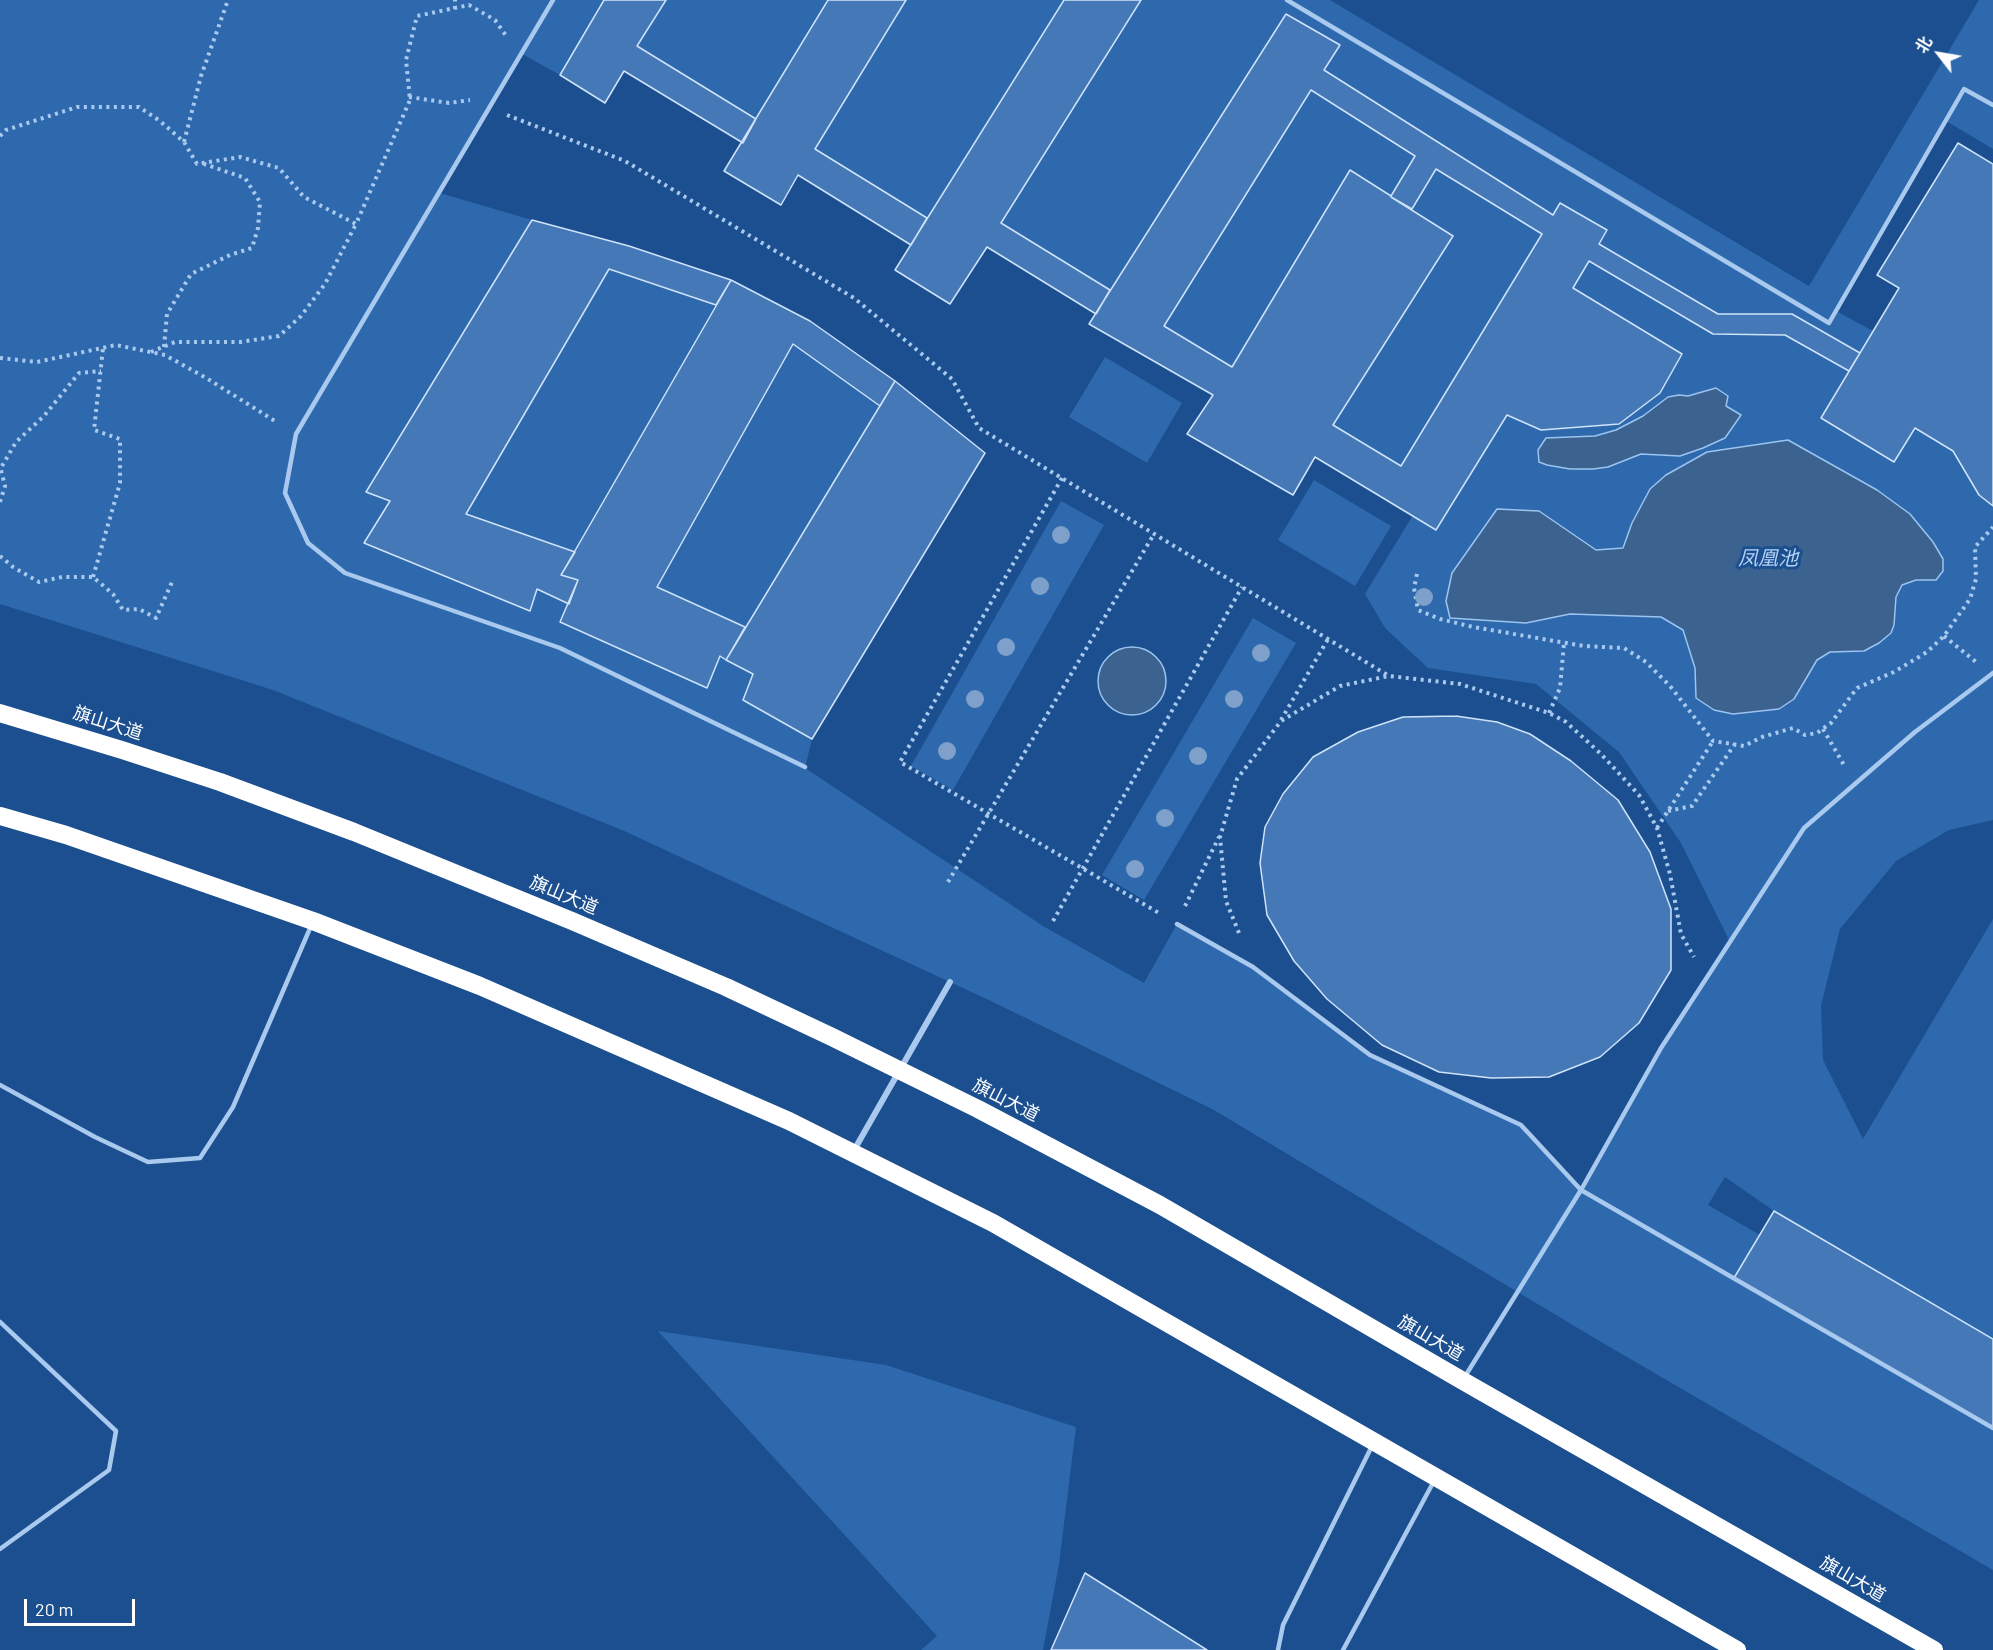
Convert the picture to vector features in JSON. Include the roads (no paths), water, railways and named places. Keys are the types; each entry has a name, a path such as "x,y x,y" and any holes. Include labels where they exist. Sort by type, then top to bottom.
{"highway":[{"name":"旗山大道","path":"0,713 67,732 220,782 467,877 726,987 900,1071 978,1109 1160,1205 1934,1650"},
{"path":"0,816 66,835 313,921 480,986 789,1121 993,1222 1737,1650"}],"street":[{"path":"853,1153 950,982"}],"lane":[{"path":"553,0 296,434 285,493 308,543 345,573 560,648 805,767"},
{"path":"1287,0 1829,323 1964,89 1993,105"},
{"path":"1463,1381 1581,1190 1661,1048 1804,828 1915,732 1991,675"},
{"path":"0,1085 95,1137 148,1162 200,1158 233,1107 313,921"},
{"path":"1176,924 1253,967 1370,1055 1521,1125 1581,1190 1993,1428"},
{"path":"0,1322 116,1431 109,1470 0,1549"},
{"path":"1278,1650 1283,1625 1374,1442"},
{"path":"1343,1650 1436,1477"}],"water":[{"path":"1716,388 1728,396 1726,406 1741,415 1725,438 1703,448 1680,456 1641,454 1608,467 1593,469 1570,469 1539,462 1538,450 1546,438 1595,436 1616,430 1643,416 1668,397 1688,396"},
{"name":"凤凰池","path":"1788,440 1877,490 1910,514 1933,542 1943,559 1943,571 1936,580 1916,580 1902,585 1896,597 1894,625 1891,633 1864,651 1830,652 1817,660 1794,699 1779,709 1733,714 1714,710 1696,698 1695,668 1683,630 1661,617 1570,614 1526,623 1450,618 1446,601 1452,573 1497,509 1539,511 1596,550 1623,548 1632,523 1650,489 1666,475 1707,452"},
{"path":"1132,647 1145,650 1156,657 1163,668 1166,681 1163,694 1156,705 1145,712 1132,715 1119,712 1108,705 1101,694 1098,681 1101,668 1108,657 1119,650"}]}
